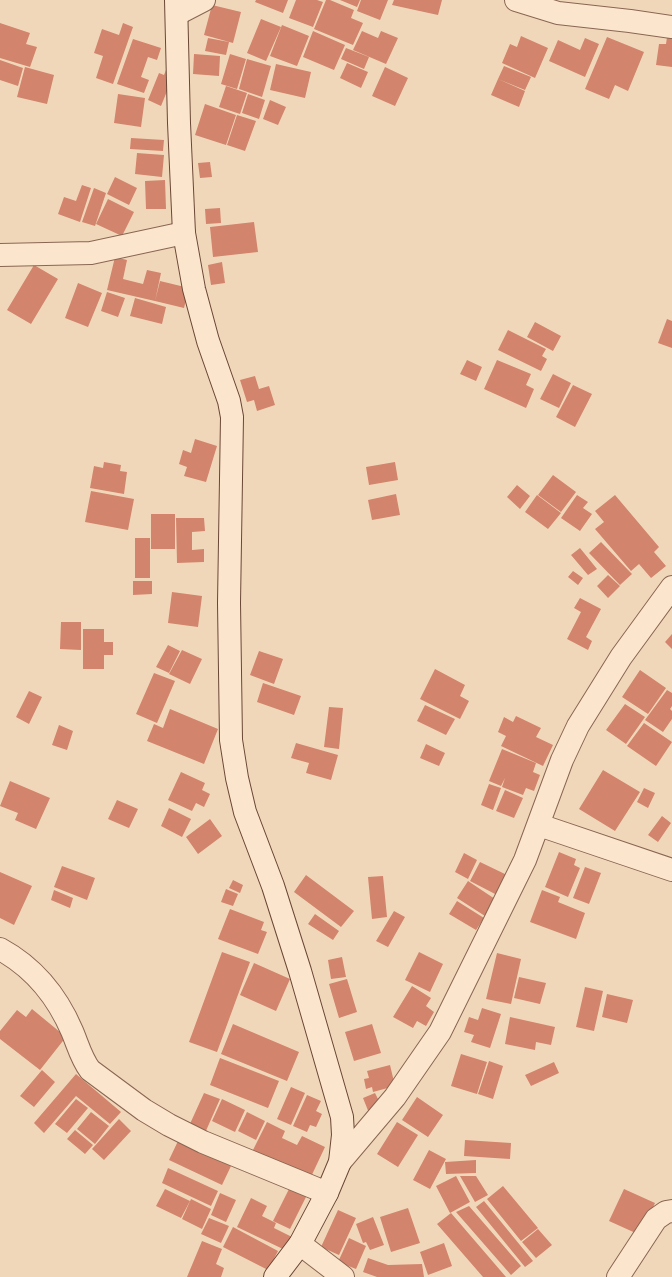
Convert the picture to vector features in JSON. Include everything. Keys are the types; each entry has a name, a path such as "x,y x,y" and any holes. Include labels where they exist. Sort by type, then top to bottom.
{"street":[{"path":"204,0 177,7 179,123 184,233 194,289 208,341 229,401 232,417 229,603 231,740 237,778 245,812 273,886 300,971 342,1117 343,1135 340,1162 328,1193 300,1244 275,1277"},
{"path":"516,0 558,13 630,20 672,27"},
{"path":"0,255 91,253 184,233"},
{"path":"340,1162 395,1097 440,1032 525,860 562,760 578,726 621,657 672,587"},
{"path":"538,825 672,870"},
{"path":"0,949 12,956 38,977 57,1003 72,1030 84,1062 90,1070 144,1110 203,1142 328,1193"},
{"path":"618,1277 656,1219 672,1210"},
{"path":"300,1244 343,1277"}],"building":[{"path":"256,0 288,0 283,13 255,2"},
{"path":"296,0 317,0 323,2 313,27 289,18"},
{"path":"326,0 330,0 354,10 351,18 363,23 353,45 314,29"},
{"path":"340,0 360,0 357,7"},
{"path":"361,0 388,0 380,20 357,11"},
{"path":"394,0 442,0 438,15 392,5"},
{"path":"212,5 241,12 233,43 204,35"},
{"path":"261,19 281,27 266,61 247,53"},
{"path":"0,23 30,33 26,44 37,47 30,67 0,58"},
{"path":"123,23 133,27 113,84 96,78 103,56 94,53 102,29 119,35"},
{"path":"282,25 309,36 297,66 270,56"},
{"path":"313,31 345,45 334,70 303,57"},
{"path":"362,31 378,38 381,31 398,38 386,64 353,50"},
{"path":"521,36 548,48 535,78 502,63 510,44 517,47"},
{"path":"607,37 644,52 628,91 615,85 609,99 585,89"},
{"path":"667,37 672,38 672,67 656,65 659,44 666,44"},
{"path":"208,38 229,42 226,55 205,51"},
{"path":"585,38 599,44 585,77 549,61 558,40 580,50"},
{"path":"133,39 161,48 157,60 148,57 141,77 149,80 144,93 117,84"},
{"path":"346,48 369,57 364,69 341,59"},
{"path":"194,54 220,56 219,76 193,74"},
{"path":"230,54 246,59 237,89 221,84"},
{"path":"247,59 271,66 262,97 239,89"},
{"path":"0,60 23,68 18,86 0,80"},
{"path":"347,63 368,72 361,88 340,78"},
{"path":"276,64 311,72 305,98 270,90"},
{"path":"504,66 531,77 525,90 498,79"},
{"path":"25,67 54,75 47,104 17,97"},
{"path":"385,67 408,78 395,106 372,96"},
{"path":"166,70 174,74 161,106 148,100 159,73 164,75"},
{"path":"498,79 525,91 519,107 491,95"},
{"path":"226,86 247,93 240,114 219,107"},
{"path":"118,94 145,98 141,127 114,123"},
{"path":"248,94 265,100 259,119 242,113"},
{"path":"270,100 286,107 278,125 263,119"},
{"path":"205,104 236,115 226,145 195,135"},
{"path":"237,115 256,121 245,151 227,145"},
{"path":"131,138 164,140 163,151 130,149"},
{"path":"137,153 164,155 162,177 135,174"},
{"path":"210,162 212,177 200,178 198,163"},
{"path":"115,177 137,188 129,205 107,194"},
{"path":"165,180 166,209 146,209 145,181"},
{"path":"82,185 91,188 80,222 58,214 64,197 76,201"},
{"path":"94,188 106,193 95,226 82,222"},
{"path":"108,199 134,212 122,236 96,224"},
{"path":"220,208 221,223 206,224 205,209"},
{"path":"254,222 258,252 213,257 210,227"},
{"path":"115,257 127,260 123,279 143,284 147,270 161,273 155,301 107,290"},
{"path":"222,262 225,283 211,285 208,265"},
{"path":"34,265 58,279 31,324 7,310"},
{"path":"160,281 189,288 184,308 155,301"},
{"path":"78,283 102,293 88,327 65,318"},
{"path":"107,292 125,298 118,317 101,311"},
{"path":"135,298 166,307 162,324 130,316"},
{"path":"667,319 672,321 672,348 658,343"},
{"path":"535,322 561,336 553,351 527,337"},
{"path":"508,330 546,349 542,356 547,359 541,371 498,350"},
{"path":"467,360 482,367 476,381 460,374"},
{"path":"497,360 531,374 526,385 534,389 526,408 484,389"},
{"path":"553,374 571,383 559,408 540,399"},
{"path":"255,376 259,389 269,386 275,405 257,411 254,400 247,402 240,380"},
{"path":"573,385 592,394 575,427 556,417"},
{"path":"195,439 217,446 206,482 184,476 187,467 179,464 183,450 191,453"},
{"path":"104,462 121,465 120,471 127,472 124,494 90,488 94,466 103,468"},
{"path":"395,462 398,480 369,485 366,467"},
{"path":"553,475 576,492 561,512 538,495"},
{"path":"517,485 530,496 520,509 507,497"},
{"path":"91,491 134,499 128,530 85,522"},
{"path":"396,494 400,515 372,520 368,500"},
{"path":"537,495 561,513 548,529 525,512"},
{"path":"577,495 588,502 583,508 592,514 580,531 561,518"},
{"path":"615,495 659,547 654,552 666,566 651,578 639,564 631,571 595,529 604,522 595,511"},
{"path":"151,514 175,514 175,549 151,549"},
{"path":"176,518 204,518 205,531 192,532 192,550 204,549 204,562 177,563"},
{"path":"135,538 150,538 150,578 135,578"},
{"path":"601,542 632,574 620,585 589,553"},
{"path":"580,548 597,569 588,575 571,555"},
{"path":"573,571 583,578 578,585 568,577"},
{"path":"608,575 620,586 608,598 597,586"},
{"path":"133,581 152,581 152,594 133,595"},
{"path":"172,592 202,596 198,627 168,623"},
{"path":"580,598 601,609 586,637 592,641 588,650 567,639 581,612 574,608"},
{"path":"61,622 81,622 81,650 60,649"},
{"path":"83,629 104,629 104,642 113,642 113,655 104,655 104,669 83,669"},
{"path":"672,634 672,649 665,642"},
{"path":"168,645 180,651 169,673 156,667"},
{"path":"182,650 202,659 190,684 169,674"},
{"path":"259,651 283,659 274,684 250,675"},
{"path":"435,669 465,685 460,696 469,701 460,719 420,699"},
{"path":"640,670 666,688 648,714 622,697"},
{"path":"154,673 175,681 157,723 136,714"},
{"path":"263,683 301,696 294,715 257,702"},
{"path":"667,690 672,693 672,706 670,709 672,711 672,719 663,732 645,720"},
{"path":"29,691 42,697 29,724 16,717"},
{"path":"625,704 645,717 626,744 606,730"},
{"path":"425,705 455,719 446,735 417,721"},
{"path":"329,707 343,708 339,749 324,747"},
{"path":"170,709 218,729 204,764 147,741 154,724 163,728"},
{"path":"516,716 541,728 536,737 553,745 543,766 501,746 506,736 498,732 504,717 513,722"},
{"path":"644,723 672,742 656,766 627,746"},
{"path":"59,725 73,731 67,750 52,745"},
{"path":"296,743 338,755 331,780 306,773 309,763 291,758"},
{"path":"426,744 445,753 439,766 420,758"},
{"path":"502,749 536,763 533,772 540,775 534,791 526,788 523,795 502,787 505,778 501,786 489,781"},
{"path":"603,770 640,792 615,831 579,809"},
{"path":"181,772 205,783 202,790 210,794 204,807 196,803 192,811 168,800"},
{"path":"10,781 50,798 36,829 15,820 18,813 0,806"},
{"path":"489,784 501,788 493,810 481,805"},
{"path":"644,788 655,793 648,808 637,802"},
{"path":"505,790 523,798 514,818 496,811"},
{"path":"117,800 138,809 129,828 108,819"},
{"path":"169,808 191,819 182,837 161,826"},
{"path":"662,816 671,823 658,842 648,835"},
{"path":"210,819 222,836 198,854 186,837"},
{"path":"559,852 576,859 574,865 580,868 568,897 545,887"},
{"path":"464,853 477,860 468,879 455,872"},
{"path":"480,862 507,875 497,895 470,881"},
{"path":"62,866 95,878 87,900 54,887"},
{"path":"585,867 601,873 589,904 573,898"},
{"path":"0,872 32,886 14,925 0,918"},
{"path":"306,875 354,911 341,927 294,892"},
{"path":"383,876 387,917 372,919 368,877"},
{"path":"233,880 243,885 240,893 229,888"},
{"path":"468,881 495,899 485,916 457,898"},
{"path":"226,889 238,894 233,906 221,902"},
{"path":"54,890 73,898 70,908 51,900"},
{"path":"542,890 560,897 558,902 585,913 576,939 530,922"},
{"path":"457,901 484,918 476,930 449,914"},
{"path":"230,909 264,922 261,930 267,932 258,954 218,939"},
{"path":"394,911 405,917 388,947 376,941"},
{"path":"315,914 339,931 333,940 308,924"},
{"path":"222,952 250,962 217,1052 189,1042"},
{"path":"419,952 443,964 430,992 405,980"},
{"path":"497,953 521,959 511,1004 486,999"},
{"path":"342,957 346,977 331,979 328,960"},
{"path":"254,963 290,979 276,1011 240,995"},
{"path":"519,977 546,983 540,1004 514,998"},
{"path":"347,979 357,1012 339,1018 329,984"},
{"path":"412,986 431,998 426,1006 434,1012 426,1026 417,1021 413,1028 393,1017"},
{"path":"585,987 603,991 594,1031 576,1027"},
{"path":"607,994 633,1000 627,1023 602,1017"},
{"path":"482,1008 501,1014 490,1048 471,1042 474,1035 464,1032 469,1017 478,1020"},
{"path":"32,1009 66,1037 40,1070 0,1039 0,1031 17,1010 26,1017"},
{"path":"510,1017 555,1027 551,1045 536,1042 535,1050 505,1044"},
{"path":"233,1024 299,1052 287,1081 221,1054"},
{"path":"372,1024 381,1053 354,1061 345,1032"},
{"path":"461,1054 487,1062 477,1094 451,1086"},
{"path":"220,1058 279,1081 268,1108 210,1085"},
{"path":"489,1061 503,1066 493,1099 478,1094"},
{"path":"554,1062 559,1073 531,1086 525,1075"},
{"path":"390,1065 395,1086 373,1092 372,1087 366,1089 364,1079 369,1078 367,1071"},
{"path":"42,1070 55,1082 34,1107 20,1096"},
{"path":"76,1074 121,1112 110,1124 76,1096 44,1133 34,1123"},
{"path":"291,1087 305,1093 291,1125 277,1119"},
{"path":"204,1093 220,1099 205,1133 189,1126"},
{"path":"375,1093 382,1107 369,1113 363,1098"},
{"path":"307,1095 321,1101 316,1111 322,1114 316,1127 310,1125 307,1132 293,1126"},
{"path":"417,1097 443,1115 428,1137 402,1120"},
{"path":"76,1099 88,1108 67,1133 55,1124"},
{"path":"222,1099 245,1110 235,1132 212,1121"},
{"path":"91,1112 109,1126 95,1144 77,1129"},
{"path":"247,1112 265,1121 256,1140 238,1131"},
{"path":"119,1119 131,1131 104,1160 92,1149"},
{"path":"267,1122 285,1131 282,1138 297,1145 302,1136 325,1147 309,1181 250,1156"},
{"path":"397,1122 418,1135 398,1167 377,1154"},
{"path":"75,1130 93,1145 85,1154 67,1139"},
{"path":"465,1140 511,1143 510,1159 464,1156"},
{"path":"178,1141 231,1166 222,1185 169,1160"},
{"path":"429,1150 446,1159 430,1189 413,1180"},
{"path":"476,1160 476,1173 446,1174 445,1162"},
{"path":"168,1168 218,1191 211,1206 162,1183"},
{"path":"456,1176 470,1202 450,1213 436,1186"},
{"path":"460,1176 476,1176 488,1195 475,1202"},
{"path":"503,1186 538,1228 521,1241 487,1199"},
{"path":"290,1187 307,1195 290,1229 273,1221"},
{"path":"165,1189 190,1201 181,1218 156,1206"},
{"path":"624,1189 655,1203 640,1235 609,1221"},
{"path":"220,1193 236,1200 226,1222 211,1215"},
{"path":"251,1198 267,1206 262,1216 276,1223 274,1228 292,1237 285,1250 237,1227"},
{"path":"191,1199 211,1209 202,1229 182,1219"},
{"path":"484,1201 533,1261 525,1267 476,1207"},
{"path":"469,1206 521,1266 511,1275 456,1212"},
{"path":"408,1208 420,1243 391,1252 380,1217"},
{"path":"338,1210 356,1218 339,1255 321,1247"},
{"path":"451,1213 506,1277 483,1277 437,1224"},
{"path":"373,1217 384,1245 370,1250 366,1242 363,1243 356,1224"},
{"path":"209,1218 229,1226 221,1243 201,1234"},
{"path":"233,1227 278,1251 268,1270 223,1247"},
{"path":"538,1229 552,1245 536,1258 522,1242"},
{"path":"349,1238 366,1246 356,1269 338,1262"},
{"path":"202,1241 222,1249 216,1264 224,1268 221,1277 187,1277"},
{"path":"444,1243 452,1266 428,1275 420,1252"},
{"path":"368,1258 388,1265 422,1264 424,1277 377,1277 363,1272"}]}
